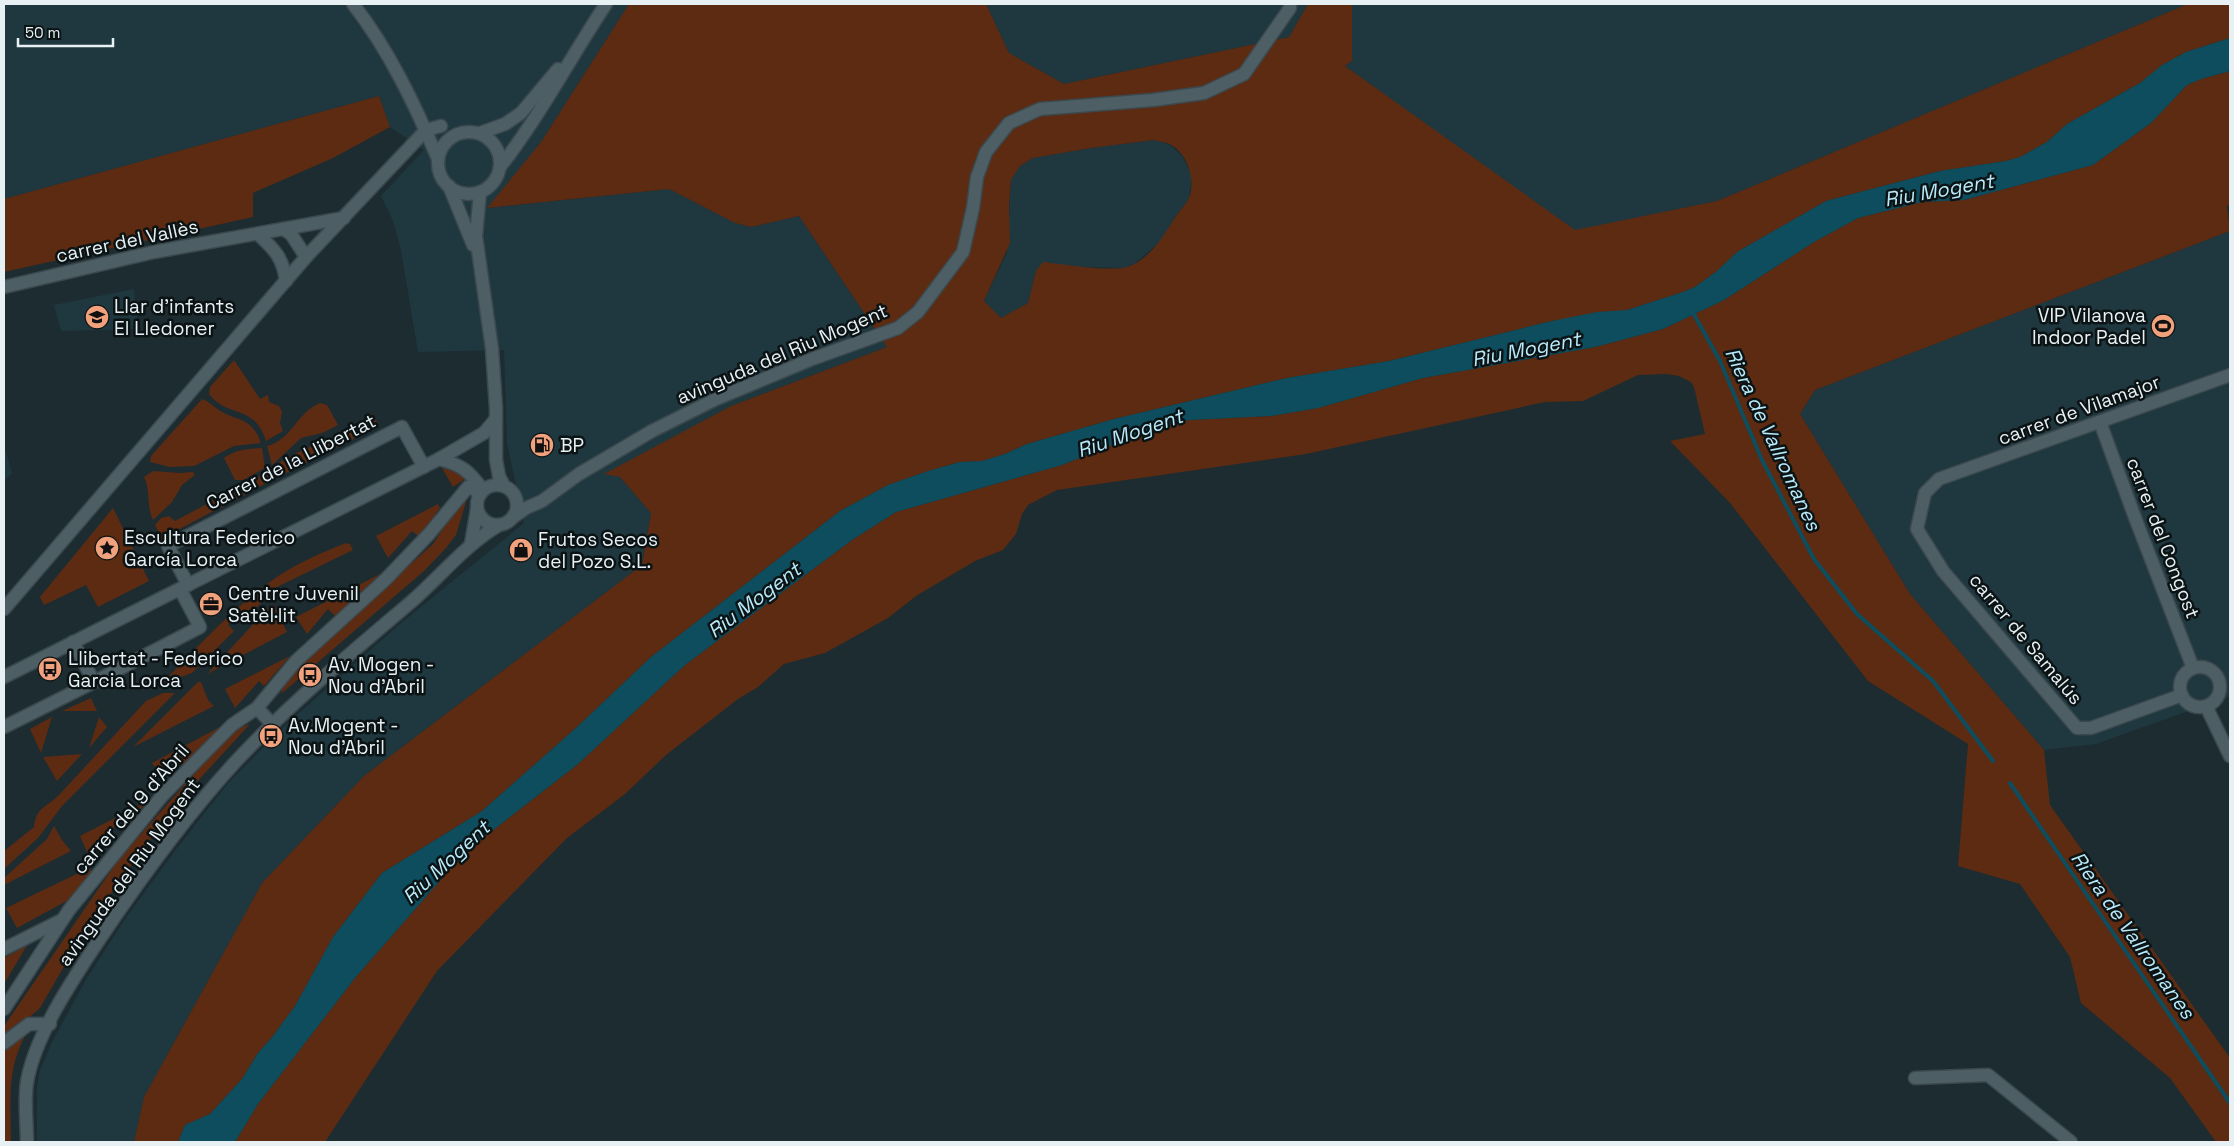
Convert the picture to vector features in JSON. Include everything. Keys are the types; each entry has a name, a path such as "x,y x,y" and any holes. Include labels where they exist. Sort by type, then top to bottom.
{"street":[{"path":"352,4 382,46 416,107 438,159 441,175 449,186 479,259"},
{"path":"449,186 464,193 480,192 491,185 500,167 540,112 579,44 606,4"},
{"name":"avinguda del Riu Mogent","path":"513,517 526,508 542,501 579,474 633,441 716,398 812,359 898,328 918,312 963,252 973,208 977,177 986,152 1009,123 1040,109 1153,100 1204,93 1244,74 1290,8 1290,4"},
{"path":"480,134 505,124 521,113 579,44"},
{"path":"416,107 456,134"},
{"path":"4,609 306,258 426,130 442,126"},
{"path":"438,159 444,144 456,134 470,132 480,134 496,146 500,156 500,167"},
{"path":"477,509 485,522 499,525 513,517 517,504 514,495 504,486 499,476 495,437 494,366 476,224 480,192"},
{"name":"carrer del Vallès","path":"4,287 154,252 344,218"},
{"path":"283,229 291,234 306,258"},
{"path":"258,234 279,254 284,267 286,281"},
{"name":"carrer de Vilamajor","path":"1939,479 2230,375"},
{"path":"4,676 424,467 484,432 495,420"},
{"name":"carrer del Congost","path":"2100,422 2193,668"},
{"name":"Carrer de la Llibertat","path":"184,587 168,546 402,427 424,467"},
{"path":"471,544 477,499 484,489 495,437"},
{"path":"439,459 455,463 470,472 484,489"},
{"name":"carrer de Samalús","path":"1939,479 1926,493 1917,529 1943,571 2077,728 2091,728 2182,695"},
{"name":"carrer del 9 d'Abril","path":"4,1009 62,920 162,796 232,725 257,708 296,661 386,579 429,534 468,486 484,489"},
{"path":"484,489 504,486"},
{"name":"avinguda del Riu Mogent","path":"514,495 532,497 554,492"},
{"name":"avinguda del Riu Mogent","path":"27,1142 26,1084 37,1048 71,981 186,819 239,758 330,670 414,599 471,544 499,525"},
{"path":"4,728 200,628 184,587"},
{"path":"73,642 94,682"},
{"path":"2200,666 2208,668 2225,678 2220,693 2212,703 2206,706 2196,707 2188,703 2182,695 2180,682 2187,671 2193,668 2200,666"},
{"path":"2206,706 2230,756"},
{"path":"257,708 273,725"},
{"name":"carrer del 9 d'Abril","path":"4,949 62,920"},
{"path":"4,1043 29,1024 50,1024"},
{"path":"1915,1078 1988,1075 2062,1140"}],"shaded area":[{"path":"4,4 629,4 541,142 488,208 669,189 735,223 751,227 799,216 887,347 731,406 605,474 620,477 651,513 642,565 364,776 262,883 144,1097 134,1142 37,1142 37,1087 40,1070 52,1042 87,978 127,916 229,782 290,721 401,623 524,523 507,443 504,350 418,352 401,250 393,221 381,196 424,150 390,127 379,96 4,199"},
{"path":"629,4 986,4 1009,53 1064,84 1289,37 1308,4 1352,4 1352,61 1345,66 1575,230 1717,201 2188,4 2230,4 2230,38 2186,52 2162,65 2140,83 2067,124 2047,142 2020,157 2006,161 1940,171 1826,201 1737,252 1717,271 1695,287 1683,292 1627,310 1552,321 1389,361 1287,378 1114,419 1027,444 1005,454 982,461 960,462 928,471 888,485 840,511 651,657 577,727 482,811 382,873 333,937 295,1006 258,1053 242,1079 210,1114 185,1125 178,1142 134,1142 144,1097 262,883 364,776 642,565 651,513 620,477 604,474 731,406 887,347 799,216 751,227 735,223 669,189 487,208 541,142","holes":["1154,140 1176,148 1186,161 1192,185 1188,200 1155,247 1135,264 1120,268 1110,269 1043,262 1036,271 1028,303 1001,318 984,301 1010,243 1009,206 1011,180 1020,166 1033,158"]},
{"path":"986,4 1308,4 1289,37 1064,84 1009,53"},
{"path":"1352,4 2188,4 1717,201 1574,231 1345,66 1352,61"},
{"path":"2230,71 2230,204 2227,206 2230,231 1815,390 1800,414 1910,594 2044,750 2050,805 2230,1058 2230,1142 2216,1142 2170,1078 2081,1003 2070,957 2020,884 1958,866 1968,744 1868,681 1730,503 1670,441 1705,434 1694,387 1691,382 1679,376 1666,374 1638,375 1583,401 1545,402 1306,454 1057,490 1028,505 1022,514 1016,534 1003,550 975,561 916,596 888,618 825,653 784,664 758,687 738,699 666,755 625,794 567,838 437,971 325,1142 235,1142 258,1104 355,978 465,852 578,764 685,665 852,540 896,512 1062,465 1149,430 1189,420 1271,416 1318,408 1423,378 1595,347 1663,329 1724,300 1814,242 1858,218 1922,202 1964,200 2093,165 2151,123 2187,85"},
{"path":"379,96 390,127 333,158 253,193 253,217 4,272 4,199"},
{"path":"1154,140 1170,145 1182,156 1192,175 1189,199 1175,217 1161,241 1135,263 1125,268 1087,267 1036,271 1028,303 1001,318 984,301 1007,253 1011,180 1020,166 1033,158"},
{"path":"2230,231 2230,696 2096,744 2044,750 1910,594 1800,414 1815,390"},
{"name":"Llar d'infants El Lledoner","path":"134,289 138,329 61,331 54,305"},
{"path":"234,360 260,399 268,395 269,402 279,406 282,412 280,423 283,431 266,441 255,421 248,416 224,407 209,394 210,387"},
{"path":"202,399 222,412 250,425 258,435 261,443 234,446 194,466 170,467 150,462 151,456"},
{"path":"320,403 327,405 338,425 322,433 301,438 272,465 267,446 283,438 312,407"},
{"path":"373,414 379,426 278,477 273,467 279,463 342,433"},
{"path":"4,445 12,473 4,481"},
{"path":"262,448 265,468 243,480 235,480 224,458 237,451"},
{"path":"442,468 457,472 465,479 453,487"},
{"path":"267,470 272,480 172,533 167,544 164,544 155,525 161,518 169,516 175,521"},
{"path":"153,471 193,472 195,475 182,485 172,502 153,520 144,477"},
{"path":"469,492 456,535 446,548 424,571 281,694 285,680 348,620 433,544 464,496"},
{"path":"438,504 440,508 435,514 437,516 418,536 412,531 388,558 376,536"},
{"path":"113,508 149,581 98,607 86,585 44,605 40,597"},
{"path":"346,543 350,544 353,550 277,587 242,622 236,618 228,625 234,631 192,673 161,684 215,629 259,590 299,564"},
{"path":"382,573 335,616 328,609 307,634 296,617"},
{"path":"271,605 274,605 287,632 207,674"},
{"path":"290,656 264,686 259,681 235,708 225,689"},
{"path":"198,682 201,682 208,700 214,706 133,747"},
{"path":"163,693 175,693 62,806 38,838 4,869 4,851 34,827 37,815 42,808 59,795 146,701"},
{"path":"91,698 97,711 62,711"},
{"path":"52,717 41,753 30,729"},
{"path":"99,717 107,727 89,748"},
{"path":"250,724 173,808 88,925 40,1008 4,1039 4,1026 119,859 232,731"},
{"path":"220,727 182,766 174,759 160,775 152,763"},
{"path":"82,754 57,781 43,757"},
{"path":"146,802 132,821 119,821 90,859 80,836"},
{"path":"54,826 71,851 4,885 4,878 47,839"},
{"path":"89,868 92,872 72,898 17,928 6,908"},
{"path":"29,942 4,984 4,958 21,949 22,943"},
{"path":"26,1034 15,1060 12,1073 10,1100 11,1142 4,1142 4,1054 8,1043"}],"water":[{"name":"Riu Mogent","path":"2230,38 2230,71 2187,85 2151,123 2093,165 1964,200 1922,202 1858,218 1814,242 1724,300 1663,329 1595,347 1423,378 1318,408 1271,416 1189,420 1149,430 1062,465 896,512 852,540 685,665 578,764 465,852 355,978 258,1104 235,1142 178,1142 185,1125 210,1114 242,1079 258,1053 295,1006 333,937 382,873 482,811 577,727 651,657 840,511 888,485 960,462 982,461 1005,454 1027,444 1114,419 1287,378 1389,361 1552,321 1597,312 1627,310 1683,292 1695,287 1717,271 1737,252 1826,201 1940,171 2006,161 2020,157 2047,142 2067,124 2140,83 2162,65 2186,52"}],"waterway":[{"name":"Riera de Vallromanes","path":"1692,311 1720,361 1762,460 1814,559 1857,614 1933,681 1993,761"},
{"name":"Riera de Vallromanes","path":"2010,783 2230,1103"}],"place":[{"name":"Llar d'infants El Lledoner","path":"97,317"},
{"name":"VIP Vilanova Indoor Padel","path":"2163,326"},
{"name":"BP","path":"542,445"},
{"name":"Escultura Federico García Lorca","path":"107,548"},
{"name":"Frutos Secos del Pozo S.L.","path":"521,550"},
{"name":"Centre Juvenil Satèl·lit","path":"211,604"},
{"name":"Llibertat - Federico Garcia Lorca","path":"50,669"},
{"name":"Av. Mogen - Nou d'Abril","path":"310,675"},
{"name":"Av.Mogent - Nou d'Abril","path":"271,736"}]}
